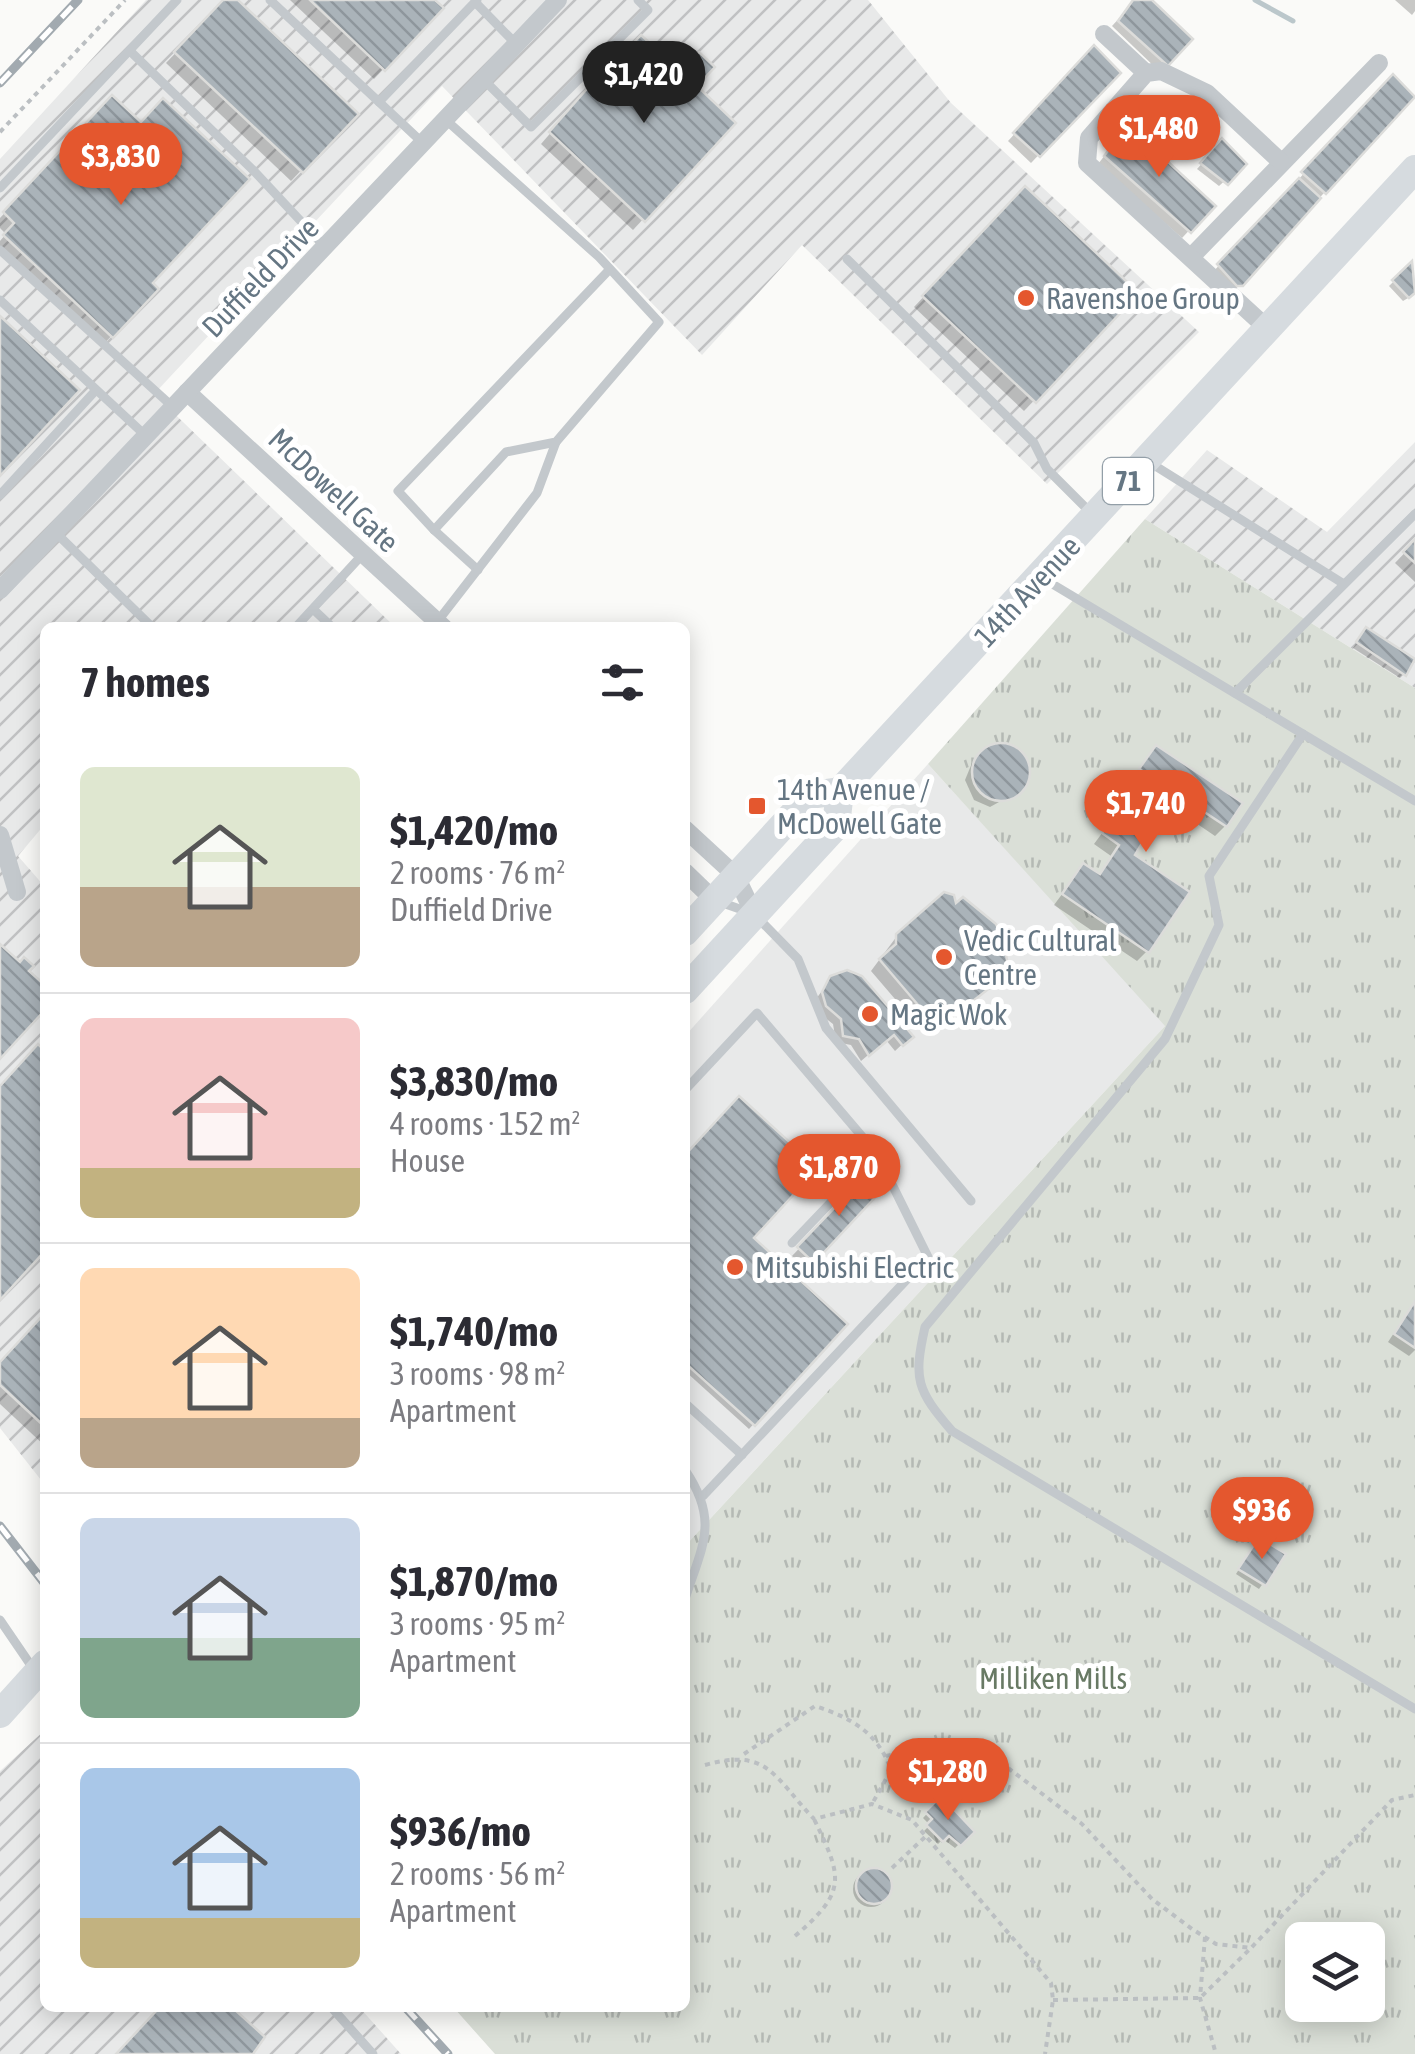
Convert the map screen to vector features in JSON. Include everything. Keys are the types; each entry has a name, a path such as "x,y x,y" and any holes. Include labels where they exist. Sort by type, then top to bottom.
{"main road":[{"name":"14th Avenue","path":"690,926 810,796 840,790 1415,169"},
{"name":"14th Avenue","path":"690,984 836,826 840,790"},
{"path":"0,1714 40,1677"}],"street":[{"name":"Duffield Drive","path":"0,590 426,145 558,0"},
{"path":"1104,34 1146,73"},
{"path":"1192,256 1280,161 1380,63"},
{"path":"1268,329 1087,163 1089,138 1146,73 1161,71 1208,93 1280,161"},
{"name":"McDowell Gate","path":"188,392 438,622"},
{"path":"690,833 736,876 754,914"},
{"path":"2,845 17,892"},
{"path":"690,877 714,900"}],"lane":[{"path":"0,188 177,0"},
{"path":"270,0 426,145"},
{"path":"484,80 531,127 648,10 638,0"},
{"path":"379,102 476,1 517,44"},
{"path":"130,51 254,171 326,248"},
{"path":"441,622 536,493 556,442 659,322 610,269 446,121"},
{"path":"0,250 173,408"},
{"path":"847,259 1034,443 1047,469 1095,517"},
{"path":"478,570 398,492 610,269"},
{"path":"0,300 146,436"},
{"path":"0,495 96,390"},
{"path":"434,530 506,452 556,442"},
{"path":"1147,461 1344,584"},
{"path":"1235,693 1415,514"},
{"path":"55,532 147,622"},
{"path":"300,622 364,554"},
{"path":"1041,577 1415,800"},
{"path":"313,608 327,622"},
{"path":"1303,734 1210,876 1219,925 1165,1039 924,1327 915,1372 925,1400 952,1431 1415,1710"},
{"path":"714,900 754,914 798,958 826,1028 970,1201"},
{"path":"690,1085 758,1013 878,1154 928,1257 703,1496"},
{"path":"792,1243 878,1154"},
{"path":"690,1408 742,1455"},
{"path":"690,1477 703,1496 706,1534 690,1584"},
{"path":"0,1620 40,1670"},
{"path":"336,2012 373,2054"}],"path":[{"path":"0,132 125,0"},
{"path":"706,1765 742,1756 815,1706 845,1716 881,1742 892,1770 872,1804"},
{"path":"886,1756 941,1743 987,1752 1082,1824 1152,1899 1216,1944 1251,1948"},
{"path":"742,1756 759,1760 814,1819 836,1865 839,1885 820,1916 796,1936"},
{"path":"1053,2000 1200,1998 1392,1800 1415,1795"},
{"path":"814,1819 872,1804 912,1820 1051,1982 1053,2000 1045,2054"},
{"path":"892,1868 926,1836"},
{"path":"1205,1937 1200,1998 1216,2054"}],"shaded area":[{"path":"146,0 868,0 951,103 1199,332 1047,484 802,245 702,355 442,86 154,394 390,622 40,622 40,830 18,856 40,881 40,1479 0,1428 0,159"},
{"path":"1415,442 1415,688 1145,519 1207,450 1327,532"},
{"path":"928,764 1166,1025 690,1541 690,1030"},
{"path":"40,1735 40,2012 364,2012 401,2054 0,2054 0,1771"}],"green space":[{"name":"Milliken Mills","path":"1145,519 1415,688 1415,2054 495,2054 458,2012 690,2012 690,1541 1165,1026 928,764"}],"building":[{"path":"223,0 238,0 359,114 303,173 174,52"},
{"path":"310,0 435,0 444,8 385,71"},
{"path":"1133,0 1152,0 1193,39 1168,66 1118,21"},
{"path":"641,35 681,72 699,52 715,67 697,86 736,123 645,222 549,132 622,49 625,52"},
{"path":"1094,45 1121,73 1040,157 1013,133"},
{"path":"1393,74 1415,97 1326,194 1301,172"},
{"path":"112,95 141,122 163,98 250,179 153,283 159,289 113,338 3,235 14,223 3,212"},
{"path":"1184,97 1208,120 1181,144 1165,129 1172,122 1166,116"},
{"path":"1128,125 1216,206 1191,233 1104,156"},
{"path":"1222,138 1247,164 1228,185 1200,163"},
{"path":"1299,178 1321,198 1243,286 1237,286 1217,264"},
{"path":"1025,186 1139,293 1036,403 922,296"},
{"path":"1412,261 1415,293 1409,298 1392,280"},
{"path":"0,316 80,390 0,476"},
{"path":"1415,539 1415,563 1403,552"},
{"path":"1366,627 1415,659 1406,676 1356,642"},
{"path":"1001,743 1022,751 1030,772 1022,793 1001,801 980,793 972,772 980,751"},
{"path":"1156,745 1243,803 1227,827 1174,792 1165,805 1135,855 1190,892 1149,953 1062,894 1083,863 1100,874 1119,845 1102,833 1129,794 1153,810 1158,802 1147,795 1157,781 1139,769"},
{"name":"Vedic Cultural Centre","path":"944,892 954,895 956,903 963,897 996,924 1004,941 1009,973 942,1025 928,1008 924,1012 879,959 896,944 896,934"},
{"path":"0,944 20,962 24,957 34,966 29,971 40,981 40,1015 0,1059"},
{"path":"847,970 862,976 914,1037 903,1046 894,1035 869,1056 859,1039 843,1036 841,1019 826,1006 822,992 830,976"},
{"path":"38,1044 40,1256 0,1300 0,1086"},
{"name":"Mitsubishi Electric","path":"739,1096 818,1168 754,1238 848,1324 755,1426 690,1368 690,1150"},
{"path":"866,1175 882,1190 814,1263 797,1247"},
{"path":"1415,1301 1415,1348 1394,1334"},
{"path":"40,1318 40,1422 0,1385 0,1362"},
{"path":"1259,1537 1286,1554 1266,1586 1238,1569"},
{"path":"941,1796 975,1832 961,1846 949,1836 943,1842 926,1825 932,1819 925,1812"},
{"path":"874,1868 887,1873 892,1886 887,1899 874,1904 861,1899 856,1886 861,1873"},
{"path":"155,2012 237,2012 265,2037 253,2054 116,2054"}],"waterway":[{"path":"1255,0 1293,21"}],"railway":[{"path":"0,83 78,0"},
{"path":"0,1526 40,1578"},
{"path":"410,2012 448,2054"}],"place":[{"name":"Ravenshoe Group","path":"1026,298"},
{"name":"14th Avenue / McDowell Gate","path":"757,806"},
{"name":"Vedic Cultural Centre","path":"944,957"},
{"name":"Magic Wok","path":"870,1014"},
{"name":"Mitsubishi Electric","path":"735,1267"}]}
